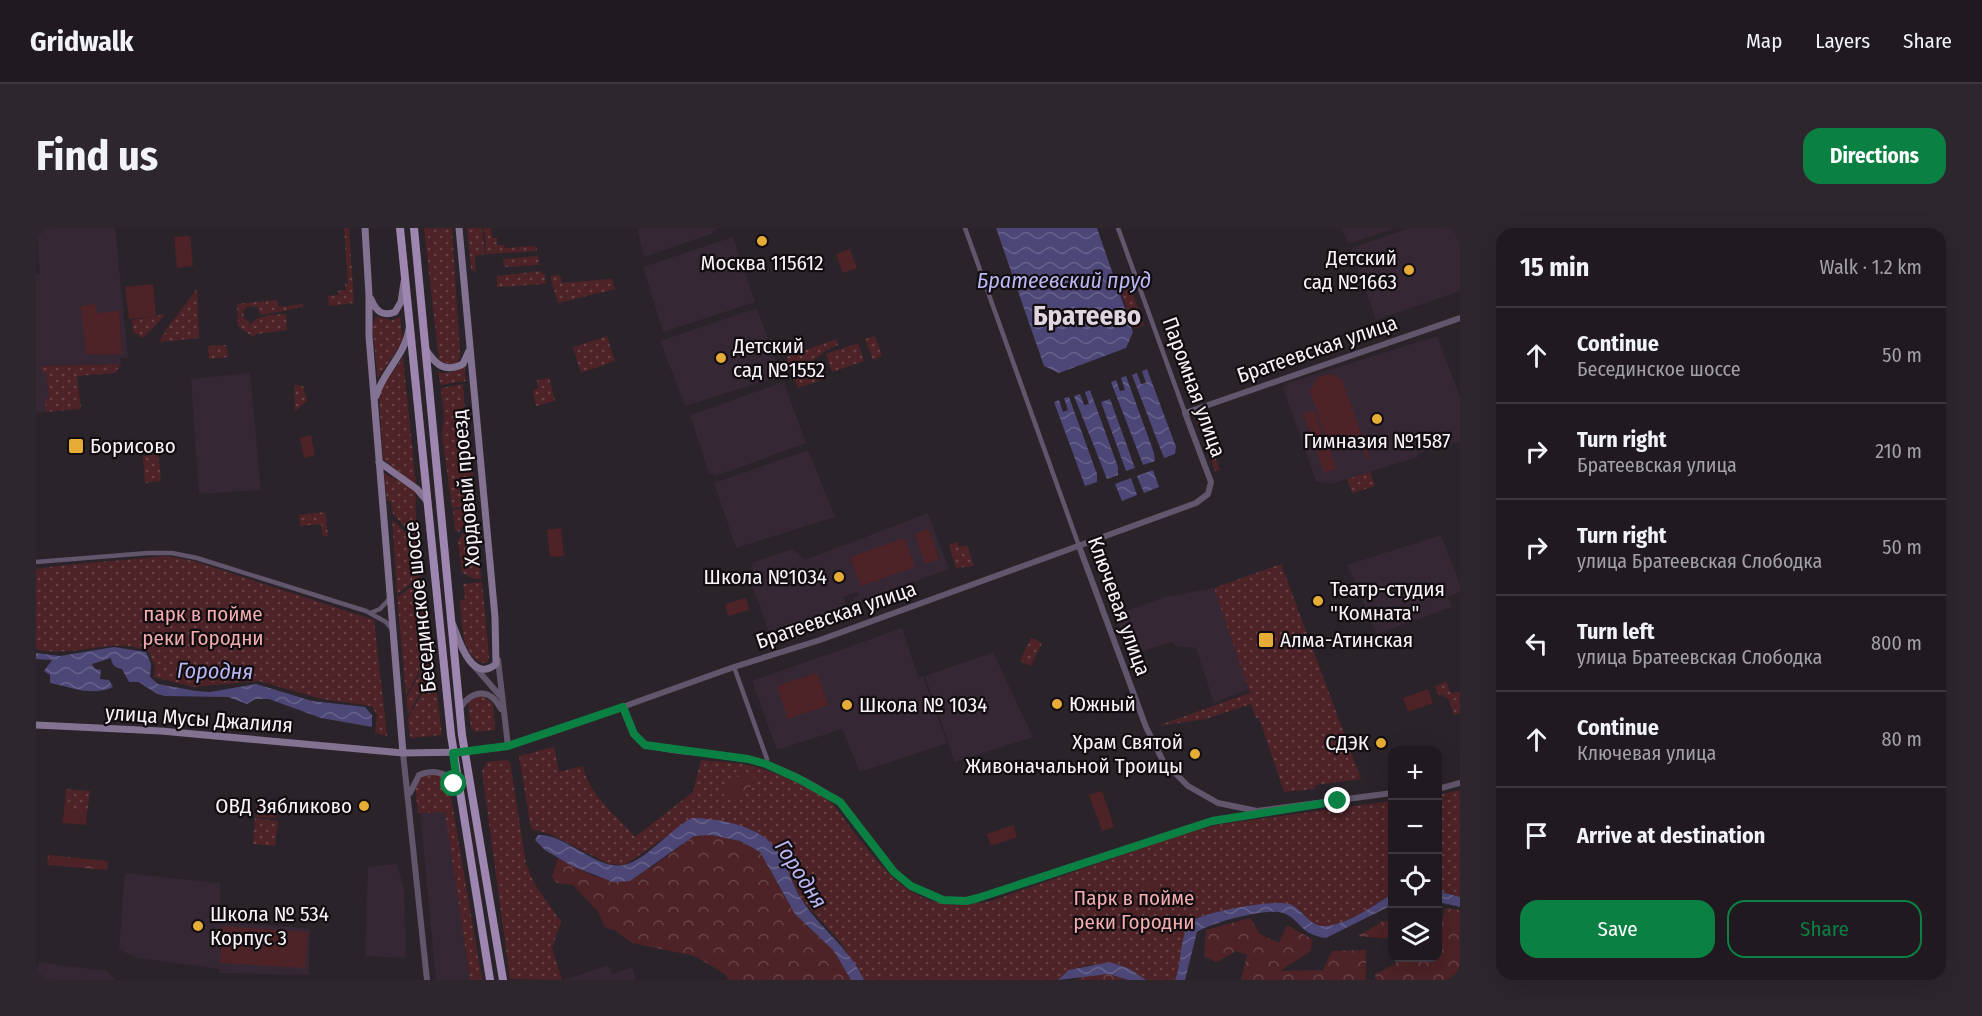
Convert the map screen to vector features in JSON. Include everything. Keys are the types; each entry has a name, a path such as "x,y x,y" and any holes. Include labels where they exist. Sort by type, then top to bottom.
{"main road":[{"path":"365,228 369,295 368,321 403,753"},
{"name":"Бесединское шоссе","path":"400,228 453,753 490,980"},
{"name":"Бесединское шоссе","path":"414,228 465,752 503,980"},
{"name":"Хордовый проезд","path":"459,228 497,656"},
{"path":"369,295 378,312 389,314 395,312 401,302 404,277"},
{"path":"375,402 385,376 403,349 410,322"},
{"path":"426,350 439,366 450,369 463,364 470,346"},
{"path":"379,462 417,489 427,501"},
{"path":"452,620 460,645 475,667 483,669 492,667 497,656"},
{"name":"улица Мусы Джалиля","path":"36,725 161,731 403,753 465,752"}],"street":[{"name":"Ключевая улица","path":"965,228 1146,727 1167,767 1188,786 1218,803 1238,808 1269,811 1388,794"},
{"name":"Паромная улица","path":"1118,228 1211,478 1210,490"},
{"name":"Братеевская улица","path":"1185,413 1460,318"},
{"name":"Братеевская улица","path":"465,752 508,746 734,667 820,640 1196,503 1206,497 1210,490"},
{"path":"36,562 172,553 197,558 370,613 386,622 394,634"},
{"path":"370,613 380,609 391,597"},
{"name":"Хордовый проезд","path":"497,656 508,746"},
{"path":"475,667 502,697"},
{"path":"734,667 767,759 766,764"},
{"path":"460,708 470,695 479,692 489,694 503,712"},
{"path":"623,707 634,734 645,745 766,764 820,789 840,802 894,872 911,886 930,896 955,901 978,898 1007,890 1193,827 1269,811"},
{"path":"403,753 427,980"},
{"path":"409,796 416,778 429,772 445,774 458,789"},
{"path":"1442,788 1460,783"}],"shaded area":[{"path":"36,228 115,228 128,358 120,358 121,364 41,366 46,373 49,399 45,401 47,411 36,413 36,274 40,274"},
{"path":"637,228 718,228 711,234 644,257"},
{"path":"1342,228 1395,228 1348,244"},
{"name":"Детский сад №1663","path":"1409,228 1454,228 1460,244 1460,291 1376,320 1351,248"},
{"path":"733,237 755,302 663,332 643,267"},
{"name":"Детский сад №1552","path":"757,308 781,376 685,406 660,341"},
{"name":"Гимназия №1587","path":"1437,336 1460,397 1460,441 1419,453 1418,457 1331,484 1316,481 1283,388 1288,383"},
{"path":"250,373 261,490 199,494 191,379"},
{"path":"784,382 806,443 716,476 709,473 690,415"},
{"path":"808,450 835,517 736,548 714,483"},
{"name":"Школа №1034","path":"928,513 949,569 855,604 853,598 859,596 858,592 843,597 847,608 770,635 751,582 754,573 751,563 792,549 805,560"},
{"path":"1441,535 1460,584 1460,592 1448,597 1452,607 1377,634 1347,565"},
{"path":"1214,588 1249,689 1214,703 1196,648 1175,646 1172,642 1130,655 1115,615 1165,597"},
{"name":"Школа № 1034","path":"902,628 918,677 923,676 947,743 860,772 842,729 777,750 752,681"},
{"path":"993,652 1033,737 955,762 925,676"},
{"path":"445,811 470,980 436,980 420,813"},
{"path":"397,864 404,889 406,958 365,956 368,867"},
{"name":"Школа № 534 Корпус 3","path":"125,873 220,883 220,921 310,929 309,975 219,973 219,969 138,958 119,950"},
{"path":"38,962 107,971 116,980 36,980"},
{"path":"608,965 612,974 632,967 636,980 565,980"}],"green space":[{"path":"344,228 349,228 354,303 329,306 328,296 339,295 338,291 346,290 345,284 348,283"},
{"path":"424,228 452,228 460,354 459,360 453,365 439,361"},
{"path":"467,228 482,228 485,254 475,256 476,272 471,269"},
{"path":"484,228 491,228 492,238 497,238 497,245 504,245 504,248 536,246 537,251 486,254"},
{"path":"190,236 193,266 177,268 174,237"},
{"path":"850,249 857,268 843,273 836,254"},
{"path":"538,256 539,265 504,267 503,259"},
{"path":"540,271 545,275 546,284 497,287 497,276"},
{"path":"560,275 562,283 612,279 615,289 558,303 550,276"},
{"path":"1127,278 1144,325 1134,329 1117,282"},
{"path":"153,284 156,316 129,319 125,287"},
{"path":"197,289 199,338 160,342 163,334 172,329 164,332"},
{"path":"277,300 279,307 303,304 303,307 261,315 257,307 249,306 243,311 244,318 249,322 248,328 254,320 259,318 286,314 287,330 257,334 253,337 238,326 237,304"},
{"path":"96,304 97,313 119,311 122,354 86,354 81,306"},
{"path":"166,314 143,338 133,332 132,320"},
{"path":"376,317 390,321 400,317 403,341 378,378 372,326"},
{"path":"607,336 615,361 581,373 573,347"},
{"path":"875,336 882,356 873,360 865,339"},
{"path":"836,339 838,345 825,351 792,374 786,357"},
{"path":"858,343 864,361 832,372 826,354"},
{"path":"226,345 228,357 209,359 208,346"},
{"path":"403,357 416,485 383,459 379,392"},
{"path":"121,364 115,373 77,376 81,409 46,412 45,400 49,398 46,373 42,372 41,366"},
{"path":"464,365 466,381 440,385 438,370 441,373 453,372"},
{"path":"809,371 829,377 798,388 793,377"},
{"path":"1331,374 1342,380 1370,458 1367,459 1360,439 1346,450 1329,447 1310,391 1318,377"},
{"path":"549,378 555,401 536,406 533,390 538,389 537,380"},
{"path":"463,384 467,440 471,455 476,503 452,508 442,434 444,418 441,388"},
{"path":"294,385 303,386 307,401 295,411"},
{"path":"1197,410 1220,470 1215,471 1196,419"},
{"path":"1314,410 1325,442 1315,445 1303,414"},
{"path":"311,435 315,455 304,458 300,438"},
{"path":"1328,444 1336,469 1324,473 1316,448"},
{"path":"158,454 161,481 145,483 143,456"},
{"path":"1370,472 1375,486 1352,493 1347,479"},
{"path":"384,473 415,490 417,540 393,514 391,501 387,501"},
{"path":"476,505 459,532 455,530 453,510"},
{"path":"325,512 328,536 323,536 321,524 300,526 299,515"},
{"path":"476,512 481,579 475,579 462,573 458,541"},
{"path":"392,519 417,544 419,578 397,594"},
{"path":"561,528 564,556 550,557 547,530"},
{"path":"929,529 939,559 925,564 915,534"},
{"path":"904,538 915,567 861,586 850,557"},
{"path":"957,542 959,547 967,545 974,566 956,568 949,545"},
{"name":"парк в пойме реки Городни","path":"166,556 194,561 374,620 387,736 375,733 377,715 372,706 322,699 259,681 193,687 154,677 155,666 148,651 134,647 106,646 64,651 36,649 36,569"},
{"path":"1281,564 1361,779 1315,785 1315,789 1284,792 1259,718 1256,718 1251,704 1206,719 1157,726 1250,693 1214,588"},
{"path":"421,580 423,601 428,602 432,649 406,695 397,597"},
{"path":"482,582 489,656 488,662 483,663 475,659 466,645 460,600 465,599 463,584"},
{"path":"746,598 749,610 728,616 725,604"},
{"path":"1031,638 1042,643 1031,666 1020,661"},
{"path":"432,652 434,668 408,715 406,698"},
{"path":"434,672 442,735 410,738 408,718"},
{"path":"817,673 828,705 788,719 777,686"},
{"path":"1446,682 1451,693 1460,692 1460,713 1454,715 1448,698 1445,698 1443,694 1439,696 1435,686"},
{"path":"1428,689 1433,703 1408,712 1403,698"},
{"path":"484,696 493,704 495,730 475,732 471,728 468,702 470,698"},
{"name":"Парк в пойме реки Городни","path":"554,747 559,772 583,766 597,795 635,837 693,792 701,760 736,763 763,769 823,796 840,812 882,867 897,881 928,900 947,904 994,900 1188,832 1222,824 1388,802 1388,896 1340,923 1322,926 1310,920 1296,907 1285,904 1243,907 1201,917 1194,920 1185,932 1175,980 1146,980 1130,969 1088,965 1069,970 1058,980 864,980 841,943 802,900 778,852 752,830 693,818 625,865 609,864 550,834 531,829 519,756"},
{"path":"506,760 510,762 526,864 534,883 561,922 552,948 562,980 510,979 482,771 487,762"},
{"path":"436,774 445,778 449,785 482,980 470,980 445,812 418,813 415,786 421,777"},
{"path":"742,774 755,774 748,793 723,797 729,779"},
{"path":"66,789 90,791 87,813 64,811"},
{"path":"1460,790 1460,897 1442,892 1442,794"},
{"path":"1102,791 1114,827 1102,831 1089,795"},
{"path":"256,805 277,807 276,818 255,817"},
{"path":"64,811 87,813 86,825 62,823"},
{"path":"255,818 278,821 275,846 253,844"},
{"path":"1013,825 1017,837 991,846 987,834"},
{"path":"711,835 740,841 760,852 795,914 834,951 851,980 729,980 725,974 695,956 632,943 616,931 605,927 599,913 573,885 557,883 552,877 558,858 596,877 651,868 694,836"},
{"path":"48,855 108,861 107,870 47,865"},
{"path":"1152,883 1161,902 1151,907 1142,887"},
{"path":"1445,908 1460,910 1460,980 1376,980 1375,974 1396,962 1442,962 1442,922"},
{"path":"1250,918 1260,934 1279,943 1287,925 1312,939 1311,951 1280,971 1323,970 1332,951 1366,950 1366,980 1241,980 1247,955 1236,951 1217,962 1204,957 1206,930"},
{"path":"1383,921 1388,921 1388,939 1358,936"},
{"path":"222,926 308,932 305,968 220,963"},
{"path":"1109,974 1128,980 1075,980 1088,975"}],"water":[{"name":"Братеевский пруд","path":"996,228 1097,228 1133,332 1126,348 1059,373 1044,366"},
{"path":"1147,369 1176,447 1175,454 1164,458 1132,375 1137,373 1141,384 1146,383 1142,371"},
{"path":"1126,376 1154,453 1155,461 1143,465 1111,382 1116,380 1120,391 1125,390 1121,378"},
{"path":"1090,390 1118,467 1118,475 1107,479 1074,396 1080,394 1084,405 1089,404 1085,392"},
{"path":"1069,397 1097,474 1097,482 1085,486 1054,402 1059,400 1063,412 1068,410 1064,398"},
{"path":"1110,399 1135,468 1126,471 1101,402"},
{"path":"1153,470 1159,487 1144,493 1137,476"},
{"path":"1131,478 1137,495 1122,501 1115,484"},
{"path":"114,647 146,652 151,664 150,677 158,684 210,692 256,684 312,701 365,707 372,715 372,727 321,718 269,699 255,699 247,704 228,697 157,694 139,682 129,682 122,669 114,666 111,658 92,664 95,669 101,670 100,679 109,680 113,687 98,691 74,689 50,683 50,675 44,671 52,660 36,659 36,653 60,656"},
{"path":"692,818 739,825 757,832 771,843 777,850 802,900 851,958 864,980 851,980 834,951 795,914 760,852 740,841 711,835 694,836 630,881 613,882 572,866 545,850 535,840 538,835 549,836 602,862 624,865 650,851"},
{"path":"1442,892 1460,897 1460,907 1442,903"},
{"path":"1388,896 1388,907 1326,938 1310,933 1289,916 1275,912 1252,914 1214,924 1197,932 1185,980 1175,980 1185,932 1194,920 1201,916 1243,906 1273,903 1292,905 1310,920 1322,926 1340,923"},
{"path":"1110,962 1130,969 1146,980 1128,980 1109,974 1058,980 1069,970"}],"place":[{"name":"Москва 115612","path":"762,241"},
{"name":"Детский сад №1663","path":"1409,270"},
{"name":"Детский сад №1552","path":"721,358"},
{"name":"Гимназия №1587","path":"1377,419"},
{"name":"Борисово","path":"76,446"},
{"name":"Школа №1034","path":"839,577"},
{"name":"Театр-студия \"Комната\"","path":"1318,601"},
{"name":"Алма-Атинская","path":"1266,640"},
{"name":"Южный","path":"1057,704"},
{"name":"Школа № 1034","path":"847,705"},
{"name":"СДЭК","path":"1381,743"},
{"name":"Храм Святой Живоначальной Троицы","path":"1195,754"},
{"name":"ОВД Зябликово","path":"364,806"},
{"name":"Школа № 534 Корпус 3","path":"198,926"}],"district":[{"name":"Братеево","path":"1087,316"}],"route":[{"path":"454,784 458,789 453,753 508,746 623,707 634,734 645,745 653,748 761,762 834,797 902,879 920,892 943,900 955,901 978,898 1212,821 1338,801"}],"water label":[{"name":"Городня","path":"215,671"},
{"name":"Городня","path":"801,874"}]}
